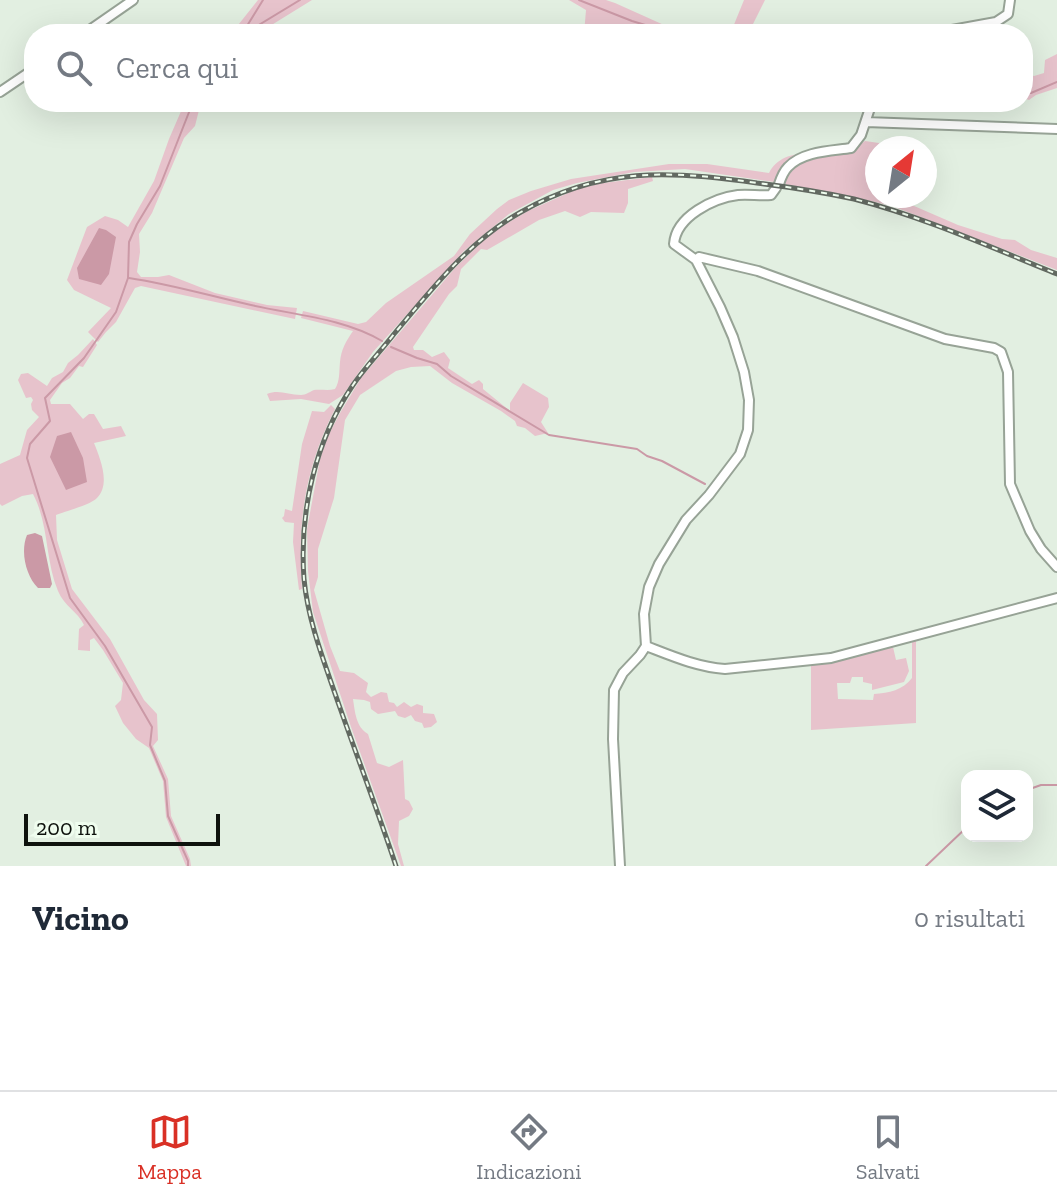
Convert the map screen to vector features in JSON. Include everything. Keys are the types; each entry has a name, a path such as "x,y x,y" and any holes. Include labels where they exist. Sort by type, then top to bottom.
{"street":[{"path":"98,24 133,0"},
{"path":"985,24 996,22 1008,14 1010,0"},
{"path":"0,92 24,76"},
{"path":"620,866 613,696 617,682 646,646 644,614 649,587 659,564 686,520 740,454 748,430 749,400 739,354 696,260 674,244 675,237 685,221 707,205 740,195 771,195 793,163 813,154 851,148 869,112"},
{"path":"866,122 1057,129"},
{"path":"696,260 699,257 758,271 945,339 1001,352 1008,372 1010,484 1030,531 1057,567"},
{"path":"646,646 710,668 741,668 831,658 1057,598"}],"shaded area":[{"path":"258,0 312,0 273,24 239,24"},
{"path":"569,0 606,0 662,24 585,24 586,10"},
{"path":"744,0 765,0 753,24 734,24"},
{"path":"1057,54 1057,88 1033,97 1033,76 1044,73 1045,60"},
{"path":"181,112 198,112 195,126 184,138 152,213 139,234 137,272 141,277 169,275 215,293 267,305 297,308 295,319 141,286 135,288 116,322 98,342 88,332 111,308 74,290 67,280 87,227 105,216 128,227 154,181"},
{"path":"865,141 865,200 685,169 634,172 553,190 509,214 464,251 373,352 343,395 329,404 301,399 270,401 267,394 303,395 337,386 341,354 353,331 301,318 303,311 358,324 366,322 386,303 454,256 470,234 509,200 571,179 669,164 707,164 769,173 776,163 796,154 844,152"},
{"path":"652,177 653,181 628,189 624,213 591,212 580,217 565,211 539,220 487,250 481,249 461,269 457,286 413,347 432,357 444,352 450,360 448,368 472,384 479,380 483,389 510,411 510,403 523,383 548,398 549,407 541,422 548,433 535,436 517,426 501,411 452,383 430,366 396,371 360,395 345,420 334,498 318,549 318,577 314,590 330,646 340,671 354,673 368,683 366,692 371,697 381,692 387,693 389,702 397,707 404,702 411,707 417,704 423,706 423,713 434,714 437,722 424,728 411,715 405,718 395,711 378,714 371,709 370,702 353,699 357,719 368,734 377,763 389,767 403,760 405,799 413,809 409,816 399,821 398,844 404,866 401,866 313,612 307,529 327,438 361,378 455,268 483,241 528,211 577,189"},
{"path":"897,208 919,208 958,225 1015,240 1031,250 1057,258 1057,270"},
{"path":"99,228 116,237 109,274 101,285 79,279 77,268"},
{"path":"93,339 97,345 83,367 79,366 62,383 50,400 51,404 70,404 83,419 94,414 103,429 121,426 126,436 94,443 104,478 101,492 89,503 56,515 57,540 72,589 110,639 144,700 157,714 158,740 153,746 168,779 171,816 191,866 186,866 166,817 163,781 149,748 136,739 123,723 115,706 121,700 123,683 94,638 90,640 90,651 78,650 79,629 84,625 58,591 42,517 33,494 2,506 0,504 0,464 20,455 27,430 39,417 32,410 33,400 26,398 18,380 21,374 28,373 47,386"},
{"path":"331,405 335,409 316,453 305,496 301,541 302,589 299,590 293,542 294,523 285,522 282,518 285,509 292,511 302,444 312,411 324,412"},
{"path":"71,432 83,458 87,482 66,490 50,457 57,436"},
{"path":"35,533 42,536 52,584 50,588 38,588 25,563 27,535"},
{"path":"912,639 916,639 916,723 811,730 811,663 893,647 896,660 906,658 909,671 904,682 872,690 872,684 863,682 863,677 852,677 850,683 837,683 838,699 873,700 874,694 895,690 912,678"}],"waterway":[{"path":"248,24 263,0"},
{"path":"260,24 300,0"},
{"path":"579,0 642,24"},
{"path":"1033,92 1057,82"},
{"path":"188,866 168,816 165,781 150,745 152,727 105,646 70,598 27,458 30,444 50,421 45,398 84,358 116,312 128,278 129,242 160,186 189,112"},
{"path":"129,278 335,322 382,341"},
{"path":"391,347 437,364 451,376 549,435 637,449 705,484"},
{"path":"1033,788 1057,785"},
{"path":"926,866 961,833"}],"railway":[{"path":"396,866 313,627 304,579 304,528 319,453 353,385 437,283 468,251 521,212 579,187 636,176 695,176 793,188 880,206 1057,274"}]}
